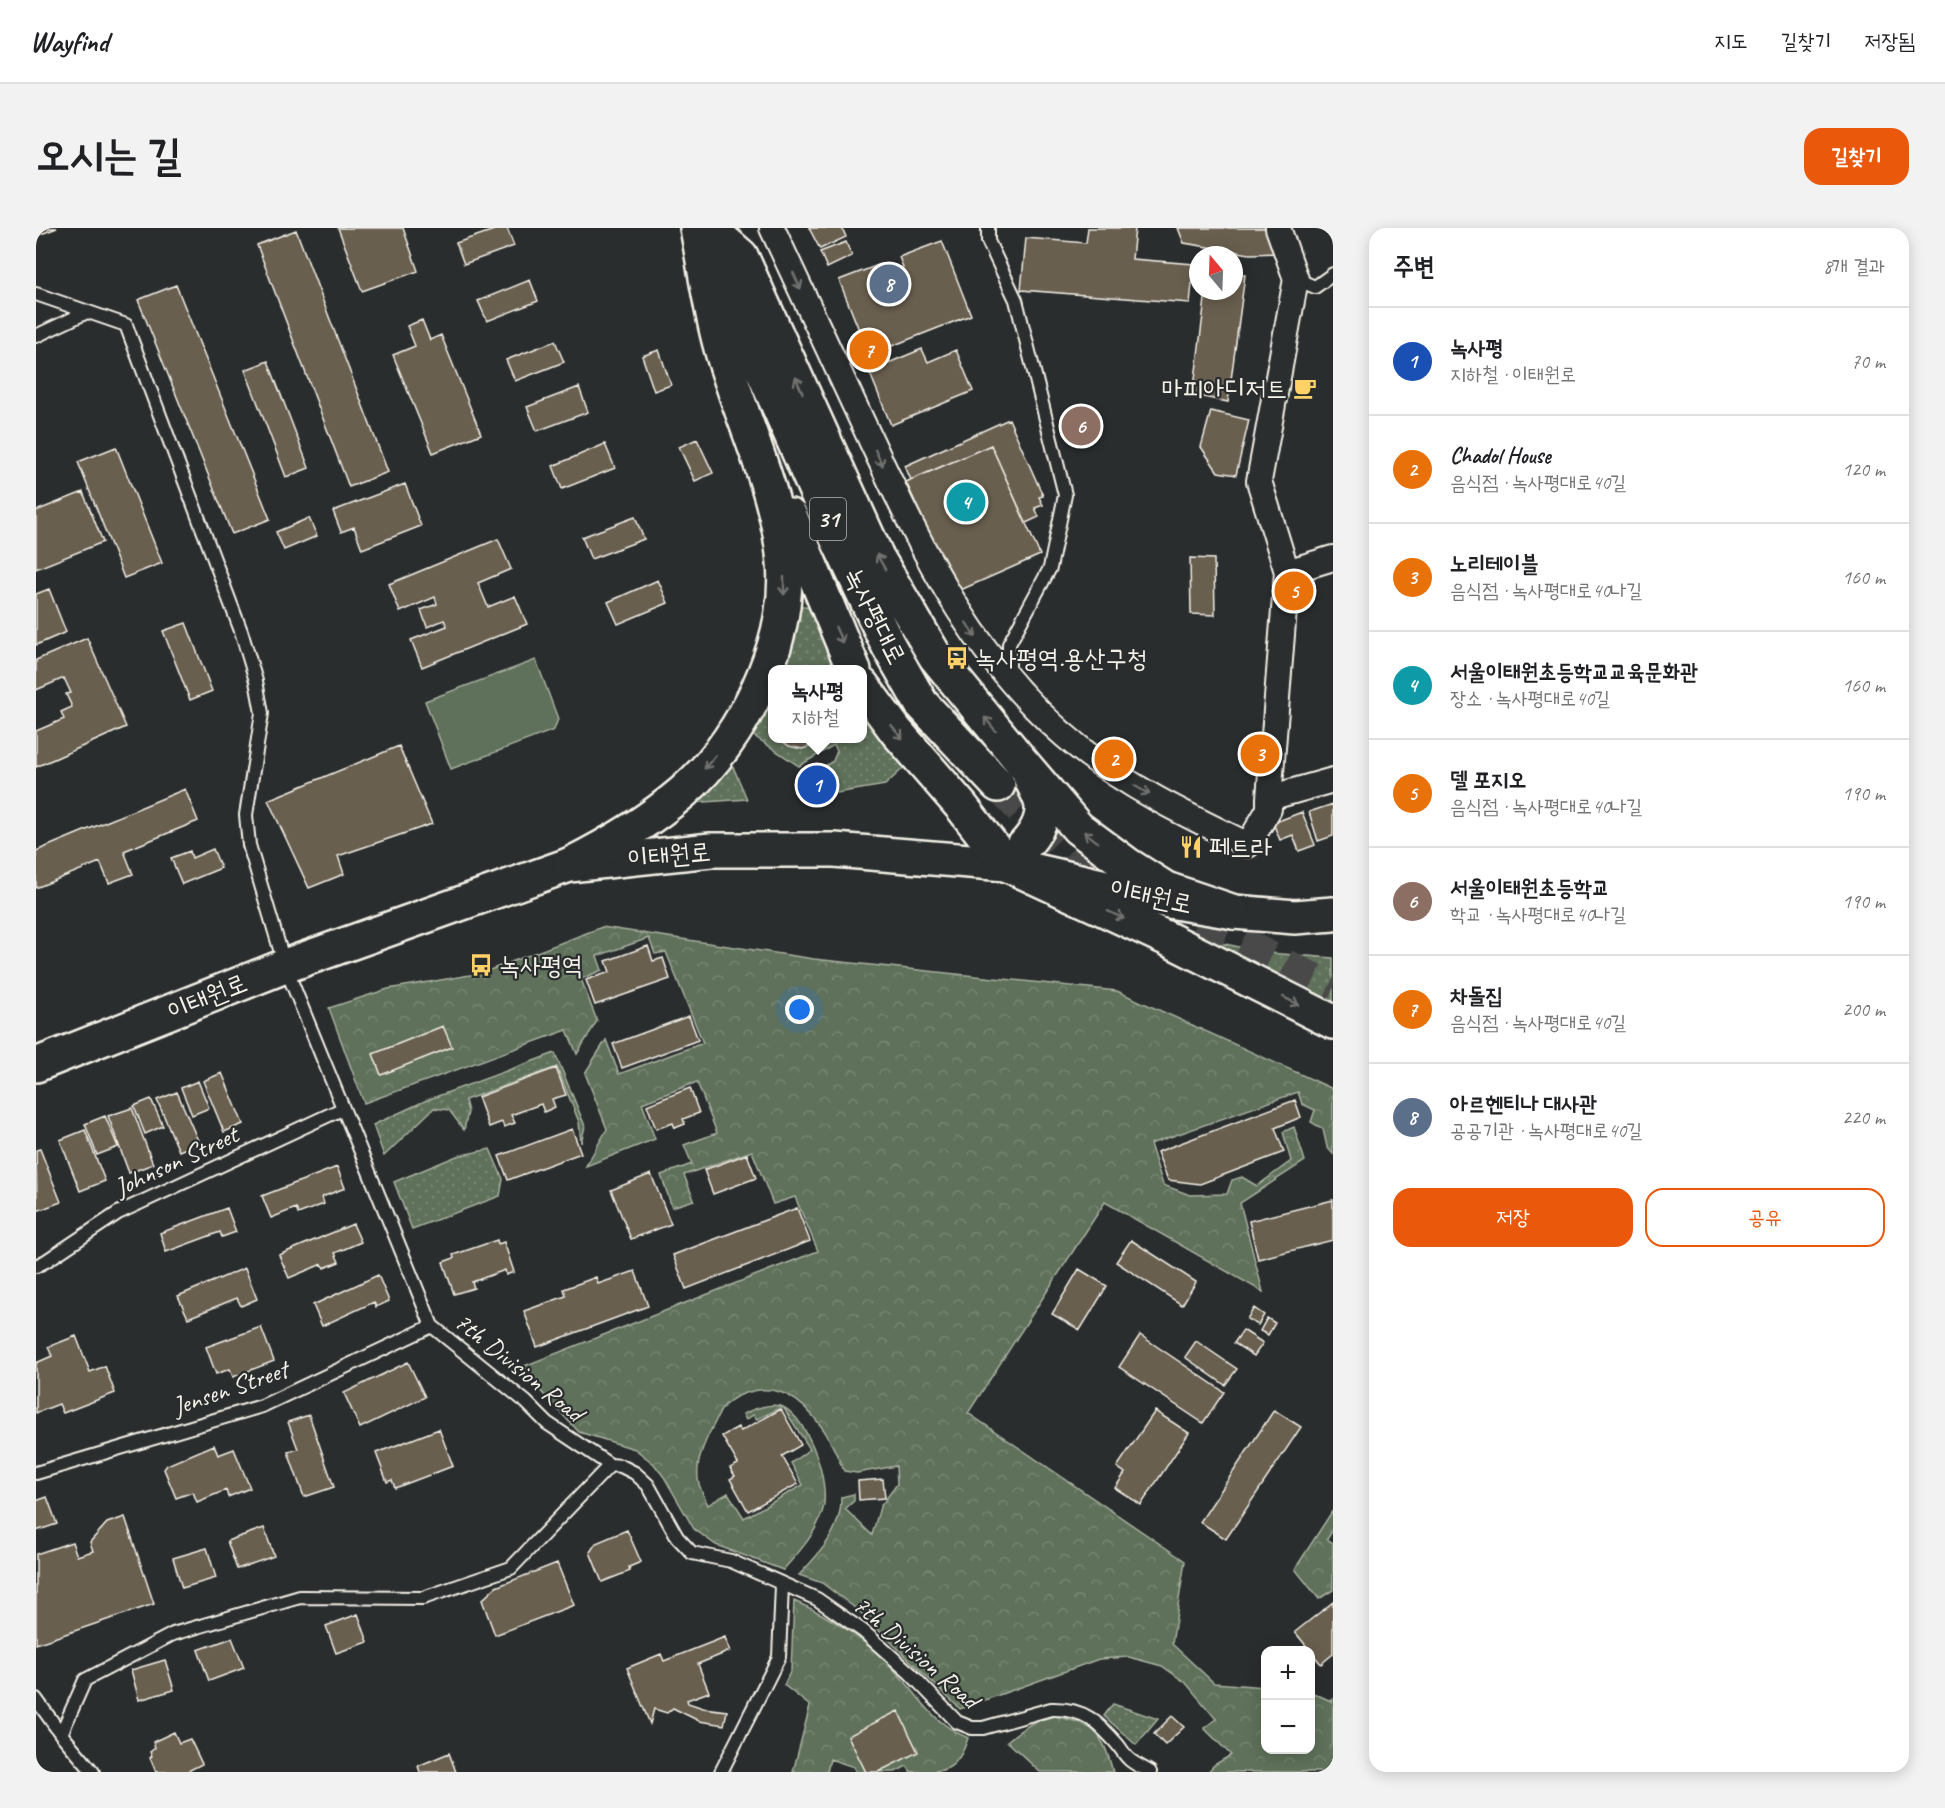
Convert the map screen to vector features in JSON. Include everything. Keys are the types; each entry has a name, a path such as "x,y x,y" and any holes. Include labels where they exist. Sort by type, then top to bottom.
{"main road":[{"path":"698,228 721,348 770,491 779,528 784,561 785,592 781,622 768,665"},
{"name":"녹사평대로","path":"698,228 834,532 888,645 921,703 998,784"},
{"path":"709,228 741,256 877,556 935,656 1078,828 1128,865 1166,889 1234,912"},
{"path":"721,348 852,665"},
{"path":"568,865 603,848 657,813 692,783 743,718 768,665"},
{"path":"867,692 896,731 962,807 1006,864 1166,938 1333,1022"},
{"path":"1006,864 1030,840 1039,822 1042,807 1027,769"},
{"name":"이태원로","path":"36,1065 285,966 568,865 711,850 834,850 1006,864 1163,900 1234,912 1295,917 1333,914"}],"street":[{"path":"772,228 912,529 944,589 984,651 1036,709 1082,750 1132,784 1180,812 1248,844 1269,809 1287,572 1259,481 1296,279 1278,228"},
{"path":"1287,572 1333,558"},
{"path":"1269,798 1333,780"}],"lane":[{"path":"988,228 988,241 1016,300 1065,495 1050,568 1009,644 1009,670 1004,672"},
{"path":"1296,279 1315,287 1333,274"},
{"path":"36,294 126,326 244,640 256,681 262,713 246,815 249,844 285,966 432,1326"},
{"path":"36,336 87,312"},
{"name":"Johnson Street","path":"36,1266 118,1213 342,1108"},
{"name":"7th Division Road","path":"432,1326 526,1402 547,1424 610,1465 621,1466 635,1473 648,1485 677,1537 692,1553 731,1561 817,1599 863,1631 910,1673 957,1722 972,1728 984,1728 1032,1713 1062,1708 1086,1714 1108,1734 1129,1766 1150,1772"},
{"name":"Jensen Street","path":"36,1473 262,1406 432,1326"},
{"path":"61,1734 85,1680 172,1634 300,1597 423,1598 511,1568 610,1465"},
{"path":"721,1772 779,1657 782,1585"},
{"path":"36,1699 61,1734 93,1772"}],"green space":[{"path":"800,605 809,608 841,665 778,665 794,609"},
{"path":"536,660 558,719 554,730 451,769 425,701"},
{"path":"768,687 768,743 867,743 867,708 910,762 885,785 837,793 825,766 833,761 837,751 834,745 799,766 745,730"},
{"path":"721,749 734,769 747,799 691,803"},
{"path":"602,927 814,959 1117,991 1333,1089 1333,1154 1327,1147 1323,1129 1311,1122 1315,1110 1302,1104 1298,1092 1150,1144 1163,1185 1190,1195 1227,1194 1232,1180 1242,1177 1257,1186 1291,1161 1283,1132 1294,1127 1305,1161 1240,1203 1263,1292 1105,1202 968,1413 1185,1561 1172,1644 1214,1683 1261,1687 1261,1754 1315,1754 1315,1694 1331,1701 1333,1699 1333,1772 1208,1772 1214,1765 1231,1755 1204,1728 1216,1719 1186,1683 1162,1666 1129,1657 1099,1659 960,1709 859,1611 822,1583 799,1575 822,1549 834,1530 838,1520 841,1497 854,1494 854,1501 845,1509 872,1535 880,1507 897,1484 896,1466 857,1473 844,1471 821,1426 805,1408 787,1395 777,1391 755,1391 731,1400 720,1412 706,1440 698,1469 699,1484 708,1505 728,1493 744,1518 803,1485 791,1463 810,1449 783,1407 792,1414 809,1438 815,1453 820,1468 824,1497 823,1509 812,1534 783,1570 716,1545 694,1529 664,1477 654,1464 635,1449 579,1432 519,1368 818,1251 795,1197 773,1204 752,1151 684,1175 694,1200 672,1207 661,1175 692,1164 684,1145 717,1133 697,1082 642,1103 655,1139 586,1166 607,1129 585,1073 606,1040 619,1074 703,1043 666,952 655,954 649,938 597,956 602,970 581,979 597,1021 577,1054 567,1030 364,1103 329,1008 388,989 482,973"},
{"path":"1201,939 1268,953 1333,958 1333,1013"},
{"path":"555,1053 585,1126 581,1143 579,1122 557,1067 465,1100 468,1112 464,1130 449,1110 434,1108 384,1156 373,1125 427,1100"},
{"path":"490,1149 503,1179 500,1196 412,1229 394,1182 457,1156"},
{"path":"768,1406 783,1407 757,1419 753,1415 746,1420 743,1414"},
{"path":"1333,1510 1333,1530 1327,1539 1333,1543 1333,1590 1319,1599 1295,1569"},
{"path":"794,1601 836,1623 862,1641 886,1662 928,1710 945,1725 968,1738 954,1764 948,1768 933,1771 911,1772 907,1766 895,1772 856,1772 854,1767 830,1759 827,1772 793,1772 810,1706 784,1685 791,1670"},
{"path":"1113,1704 1158,1719 1136,1745 1104,1716"},
{"path":"1055,1716 1080,1723 1095,1732 1101,1739 1113,1772 1040,1772 1007,1741 1029,1725"}],"building":[{"path":"36,228 57,228 36,236"},
{"path":"338,228 403,228 418,271 362,291"},
{"path":"500,228 507,228 514,246 464,264 456,243"},
{"path":"809,228 842,228 846,237 820,249"},
{"path":"1088,228 1135,228 1132,259 1189,264 1190,303 1021,290 1026,238 1086,243"},
{"path":"1178,228 1273,228 1282,253 1250,254 1243,253 1243,246 1202,246 1184,243"},
{"path":"296,230 388,472 349,487 257,245"},
{"path":"942,241 971,315 869,355 839,280 881,264 885,274 903,267 899,257"},
{"path":"846,242 852,256 827,268 820,252"},
{"path":"530,280 538,301 487,321 478,301"},
{"path":"176,285 270,519 232,534 138,300"},
{"path":"1205,300 1242,300 1228,402 1193,395"},
{"path":"422,320 430,340 441,335 481,434 433,453 393,355 415,346 407,326"},
{"path":"555,341 564,362 515,381 506,360"},
{"path":"922,349 928,362 956,350 973,391 891,425 869,371"},
{"path":"659,350 671,385 654,391 642,356"},
{"path":"268,361 309,468 286,477 245,370"},
{"path":"579,387 588,412 537,431 527,407"},
{"path":"1211,411 1249,420 1236,475 1218,472 1201,447"},
{"path":"1009,419 1043,496 1039,497 1043,505 1035,508 1039,517 1026,523 991,445 911,480 905,466"},
{"path":"697,439 713,473 695,481 679,447"},
{"path":"605,444 615,468 562,489 553,466"},
{"path":"991,445 1040,555 956,592 906,482"},
{"path":"116,447 162,563 124,578 78,462"},
{"path":"405,484 421,526 362,549 354,527 341,532 333,511"},
{"path":"83,492 103,542 36,569 36,511"},
{"path":"635,517 644,539 591,559 582,537"},
{"path":"309,518 317,536 284,550 276,532"},
{"path":"498,539 511,569 478,583 488,607 515,596 527,624 422,667 411,640 447,626 444,620 427,627 421,610 437,604 435,597 400,612 389,584"},
{"path":"1190,558 1214,559 1215,615 1191,614"},
{"path":"658,580 668,603 618,624 608,602"},
{"path":"49,589 66,632 36,645 36,594"},
{"path":"186,623 212,691 190,700 163,631"},
{"path":"87,638 126,727 36,767 36,731 64,719 61,712 72,707 66,694 71,693 64,678 36,690 36,660"},
{"path":"785,743 817,743 802,749"},
{"path":"399,746 432,824 338,856 344,874 309,888 268,800"},
{"path":"185,789 198,821 124,851 133,874 109,883 100,862 36,888 36,851"},
{"path":"1333,804 1333,836 1318,841 1309,812"},
{"path":"1302,812 1315,845 1299,851 1293,835 1280,840 1273,823"},
{"path":"213,849 221,868 182,884 171,858 190,851 192,858"},
{"path":"648,946 653,961 663,958 670,979 595,1005 586,980 610,972 606,961"},
{"path":"689,1016 698,1040 622,1068 613,1044"},
{"path":"443,1026 452,1047 381,1075 373,1054"},
{"path":"556,1068 566,1095 552,1099 555,1107 544,1112 541,1104 511,1115 515,1123 504,1127 502,1122 489,1127 478,1097"},
{"path":"222,1073 243,1124 224,1132 203,1081"},
{"path":"198,1081 209,1108 192,1115 181,1088"},
{"path":"690,1088 699,1113 683,1119 685,1124 675,1128 673,1123 656,1129 647,1105"},
{"path":"177,1092 199,1143 179,1151 157,1100"},
{"path":"151,1099 163,1126 145,1134 134,1106"},
{"path":"1295,1100 1301,1117 1275,1128 1284,1152 1200,1184 1168,1180 1157,1152"},
{"path":"132,1108 153,1164 129,1173 108,1116"},
{"path":"105,1116 118,1147 97,1155 85,1124"},
{"path":"572,1129 581,1153 508,1180 499,1156"},
{"path":"85,1130 105,1181 80,1191 60,1140"},
{"path":"40,1149 61,1202 37,1211 36,1150"},
{"path":"747,1154 756,1178 713,1194 704,1170"},
{"path":"337,1167 345,1188 322,1197 324,1204 298,1214 296,1208 271,1218 262,1196"},
{"path":"651,1174 671,1224 631,1239 611,1190"},
{"path":"1333,1200 1333,1240 1258,1259 1249,1221"},
{"path":"227,1208 236,1232 222,1237 220,1232 166,1252 160,1233"},
{"path":"797,1208 810,1241 686,1289 673,1255"},
{"path":"353,1224 361,1242 335,1253 339,1262 324,1268 322,1264 289,1278 279,1255"},
{"path":"497,1240 498,1244 504,1242 514,1272 506,1275 505,1270 472,1282 474,1288 454,1294 443,1262 454,1258 453,1255"},
{"path":"1131,1240 1196,1282 1182,1305 1116,1262"},
{"path":"245,1268 257,1299 241,1306 237,1298 188,1318 178,1296"},
{"path":"1079,1269 1107,1286 1080,1330 1052,1314"},
{"path":"635,1271 648,1306 537,1347 524,1311 566,1296 564,1289 596,1277 598,1284"},
{"path":"378,1275 389,1301 376,1307 374,1302 322,1326 313,1305"},
{"path":"1254,1308 1264,1315 1258,1325 1247,1319"},
{"path":"1267,1318 1275,1323 1268,1335 1260,1331"},
{"path":"261,1327 274,1361 233,1377 230,1369 216,1374 206,1347"},
{"path":"1243,1330 1263,1343 1254,1356 1234,1343"},
{"path":"1140,1335 1224,1392 1203,1423 1119,1367"},
{"path":"76,1336 90,1372 105,1366 115,1393 63,1413 59,1404 36,1413 36,1363 52,1356 48,1347"},
{"path":"1196,1341 1237,1369 1225,1385 1185,1357"},
{"path":"408,1362 425,1397 360,1428 344,1393"},
{"path":"781,1409 801,1445 782,1456 798,1484 748,1511 730,1479 735,1476 730,1468 738,1464 722,1436 738,1427 741,1431"},
{"path":"1274,1410 1301,1427 1226,1539 1200,1522"},
{"path":"1155,1411 1189,1433 1141,1505 1115,1488 1125,1473 1117,1467"},
{"path":"309,1415 334,1487 304,1497 288,1452 298,1449 288,1422"},
{"path":"439,1429 453,1466 395,1488 392,1480 387,1482 376,1453"},
{"path":"214,1445 218,1455 234,1449 250,1488 228,1497 226,1490 197,1502 193,1492 176,1498 164,1469 167,1465"},
{"path":"883,1479 885,1498 859,1500 858,1481"},
{"path":"47,1497 57,1524 36,1531 36,1501"},
{"path":"125,1517 154,1604 36,1644 36,1554 72,1542 77,1556 93,1551 90,1542 107,1523"},
{"path":"264,1528 274,1556 237,1569 227,1541"},
{"path":"627,1530 641,1562 629,1567 630,1571 602,1582 590,1552 596,1543"},
{"path":"207,1548 216,1578 182,1588 173,1558"},
{"path":"557,1563 574,1605 495,1635 482,1600 496,1587"},
{"path":"1333,1602 1333,1654 1321,1664 1315,1657 1315,1646 1306,1646 1295,1632"},
{"path":"358,1614 368,1642 336,1653 326,1626"},
{"path":"725,1637 730,1651 698,1664 709,1692 687,1700 688,1703 703,1708 727,1711 724,1725 699,1721 673,1708 667,1713 654,1709 650,1724 627,1668 661,1654 664,1661"},
{"path":"232,1638 244,1668 209,1681 198,1650"},
{"path":"165,1660 174,1690 139,1700 131,1670"},
{"path":"898,1711 918,1752 878,1772 866,1772 848,1736"},
{"path":"1172,1716 1184,1727 1165,1745 1154,1734"},
{"path":"174,1732 179,1743 190,1739 202,1764 186,1772 156,1772 150,1758 152,1756 150,1752 155,1748 153,1742"},
{"path":"449,1753 456,1772 420,1772 418,1766"}],"tunnel":[{"path":"998,785 1074,862 1333,989"}],"place":[{"name":"아르헨티나 대사관","path":"889,284"},
{"name":"차돌집","path":"869,350"},
{"name":"마피아디저트","path":"1305,388"},
{"name":"서울이태원초등학교","path":"1081,426"},
{"name":"서울이태원초등학교교육문화관","path":"966,502"},
{"name":"델 포지오","path":"1294,591"},
{"name":"녹사평역.용산구청","path":"957,658"},
{"name":"노리테이블","path":"1260,754"},
{"name":"Chadol House","path":"1114,759"},
{"name":"녹사평","path":"817,785"},
{"name":"페트라","path":"1191,847"},
{"name":"녹사평역","path":"481,965"}]}
